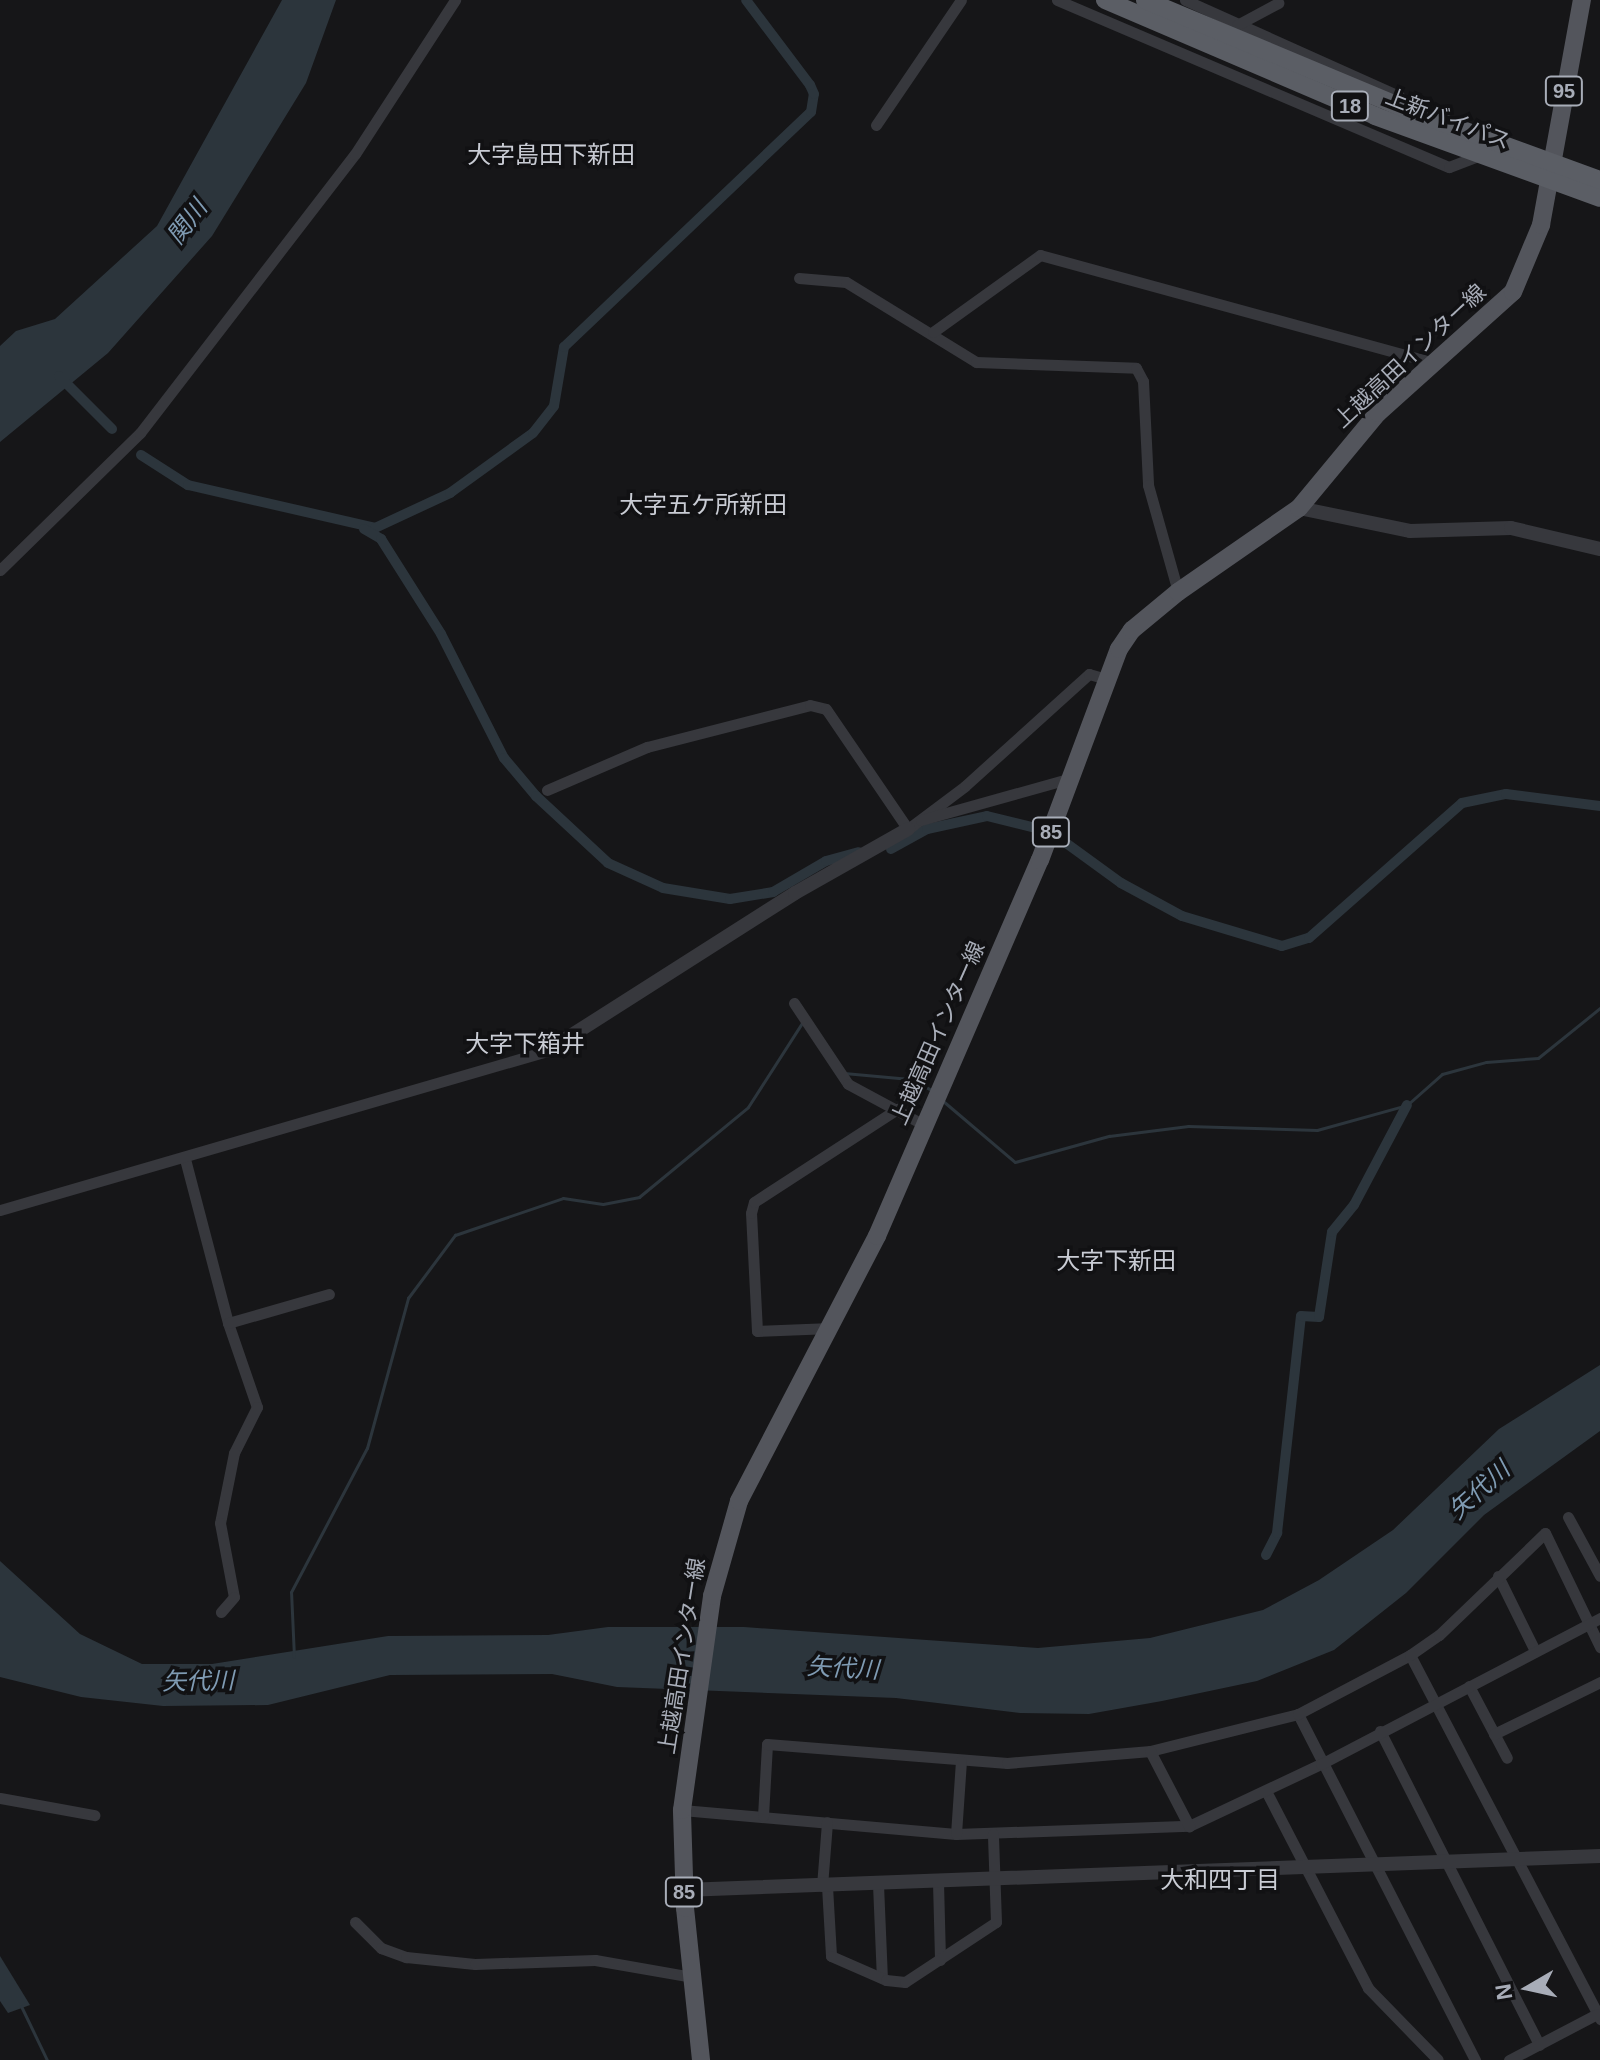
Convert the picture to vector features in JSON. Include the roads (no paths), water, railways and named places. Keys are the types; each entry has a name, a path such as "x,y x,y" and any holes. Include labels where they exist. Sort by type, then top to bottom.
{"highway":[{"name":"上新バイパス","path":"1105,0 1477,156 1548,173 1600,180"},
{"name":"上新バイパス","path":"1145,0 1405,109 1600,198"}],"main road":[{"name":"95","path":"1548,173 1582,0"},
{"name":"上越高田インター線","path":"701,2060 684,1890 682,1810 711,1606 739,1501 831,1328 979,1006 1125,638 1178,592 1299,508 1358,434 1519,283 1538,239 1548,173"}],"street":[{"path":"0,570 140,433 355,154 455,0"},
{"path":"876,125 961,0"},
{"path":"1057,0 1449,167 1477,156"},
{"path":"1185,0 1219,21 1237,25 1399,96 1405,109"},
{"path":"1237,25 1278,3"},
{"path":"933,332 1040,255 1436,363"},
{"path":"799,278 846,282 933,332 976,362 1136,368 1143,381 1148,485 1178,592"},
{"path":"1299,508 1410,531 1511,528 1600,549"},
{"path":"0,1210 185,1159 547,1051 795,893 914,825 1089,674 1107,679"},
{"path":"547,790 647,747 810,705 826,709 914,825"},
{"path":"914,825 1071,778"},
{"path":"794,1003 848,1084 924,1125"},
{"path":"831,1328 757,1331 751,1213 754,1202 897,1109"},
{"path":"185,1159 228,1323 257,1407 234,1453 220,1523 234,1597 221,1612"},
{"path":"228,1323 329,1294"},
{"path":"1568,1517 1600,1576"},
{"path":"763,1816 767,1744 961,1761 1038,1762 1150,1751 1298,1714 1410,1655 1439,1635 1545,1533 1600,1647"},
{"path":"1498,1576 1535,1651"},
{"path":"682,1810 956,1834 1189,1826 1321,1764 1600,1618"},
{"path":"1410,1655 1599,2017 1509,2060"},
{"path":"1494,1734 1600,1682"},
{"path":"1469,1686 1507,1758"},
{"path":"1298,1714 1475,2060"},
{"path":"1380,1731 1539,2045"},
{"path":"1150,1751 1189,1826"},
{"path":"956,1834 961,1761"},
{"path":"1266,1791 1368,1988 1438,2060"},
{"path":"0,1798 94,1815"},
{"path":"827,1822 825,1886 831,1956 882,1978 905,1982 996,1922 993,1834"},
{"path":"684,1890 1378,1867 1600,1856"},
{"path":"938,1882 940,1960"},
{"path":"878,1884 882,1978"},
{"path":"355,1922 381,1948 406,1957 475,1964 595,1960 692,1977"}],"water":[{"name":"関川","path":"282,0 336,0 306,83 212,236 108,353 0,442 0,346 16,331 55,319 157,226"},
{"name":"矢代川","path":"1600,1365 1600,1431 1484,1515 1406,1593 1334,1650 1257,1681 1162,1701 1089,1714 1020,1713 896,1698 617,1687 552,1674 390,1675 268,1705 163,1706 81,1697 0,1677 0,1561 80,1634 142,1664 212,1664 388,1636 548,1635 608,1627 744,1627 1038,1648 1150,1638 1263,1610 1319,1580 1393,1530 1499,1429"},
{"path":"0,1956 30,2005 8,2013 0,2001"}],"waterway":[{"path":"141,455 188,485 375,528 450,493 533,433 554,406 564,347 811,112 814,94 810,85 746,0"},
{"path":"59,376 112,429"},
{"path":"364,529 381,539 441,634 504,758 536,796 608,863 663,888 730,899 773,892 826,861 859,852"},
{"path":"1055,835 1121,883 1182,916 1282,946 1309,938 1462,803 1506,794 1600,806"},
{"path":"891,849 927,829 987,816 1040,829"},
{"path":"943,1101 1015,1162 1109,1136 1188,1126 1317,1130 1407,1105 1442,1074 1486,1062 1538,1058 1600,1008"},
{"path":"294,1657 291,1592 367,1448 408,1298 455,1235 563,1198 603,1204 639,1197 748,1107 802,1023"},
{"path":"844,1073 910,1079 932,1090"},
{"path":"1266,1555 1277,1533 1301,1316 1319,1317 1332,1232 1354,1205 1407,1105"},
{"path":"21,2006 47,2060"}],"district":[{"name":"大字島田下新田","path":"551,155"},
{"name":"大字五ケ所新田","path":"703,505"},
{"name":"大字下箱井","path":"525,1044"},
{"name":"大字下新田","path":"1116,1261"},
{"name":"大和四丁目","path":"1220,1880"}]}
